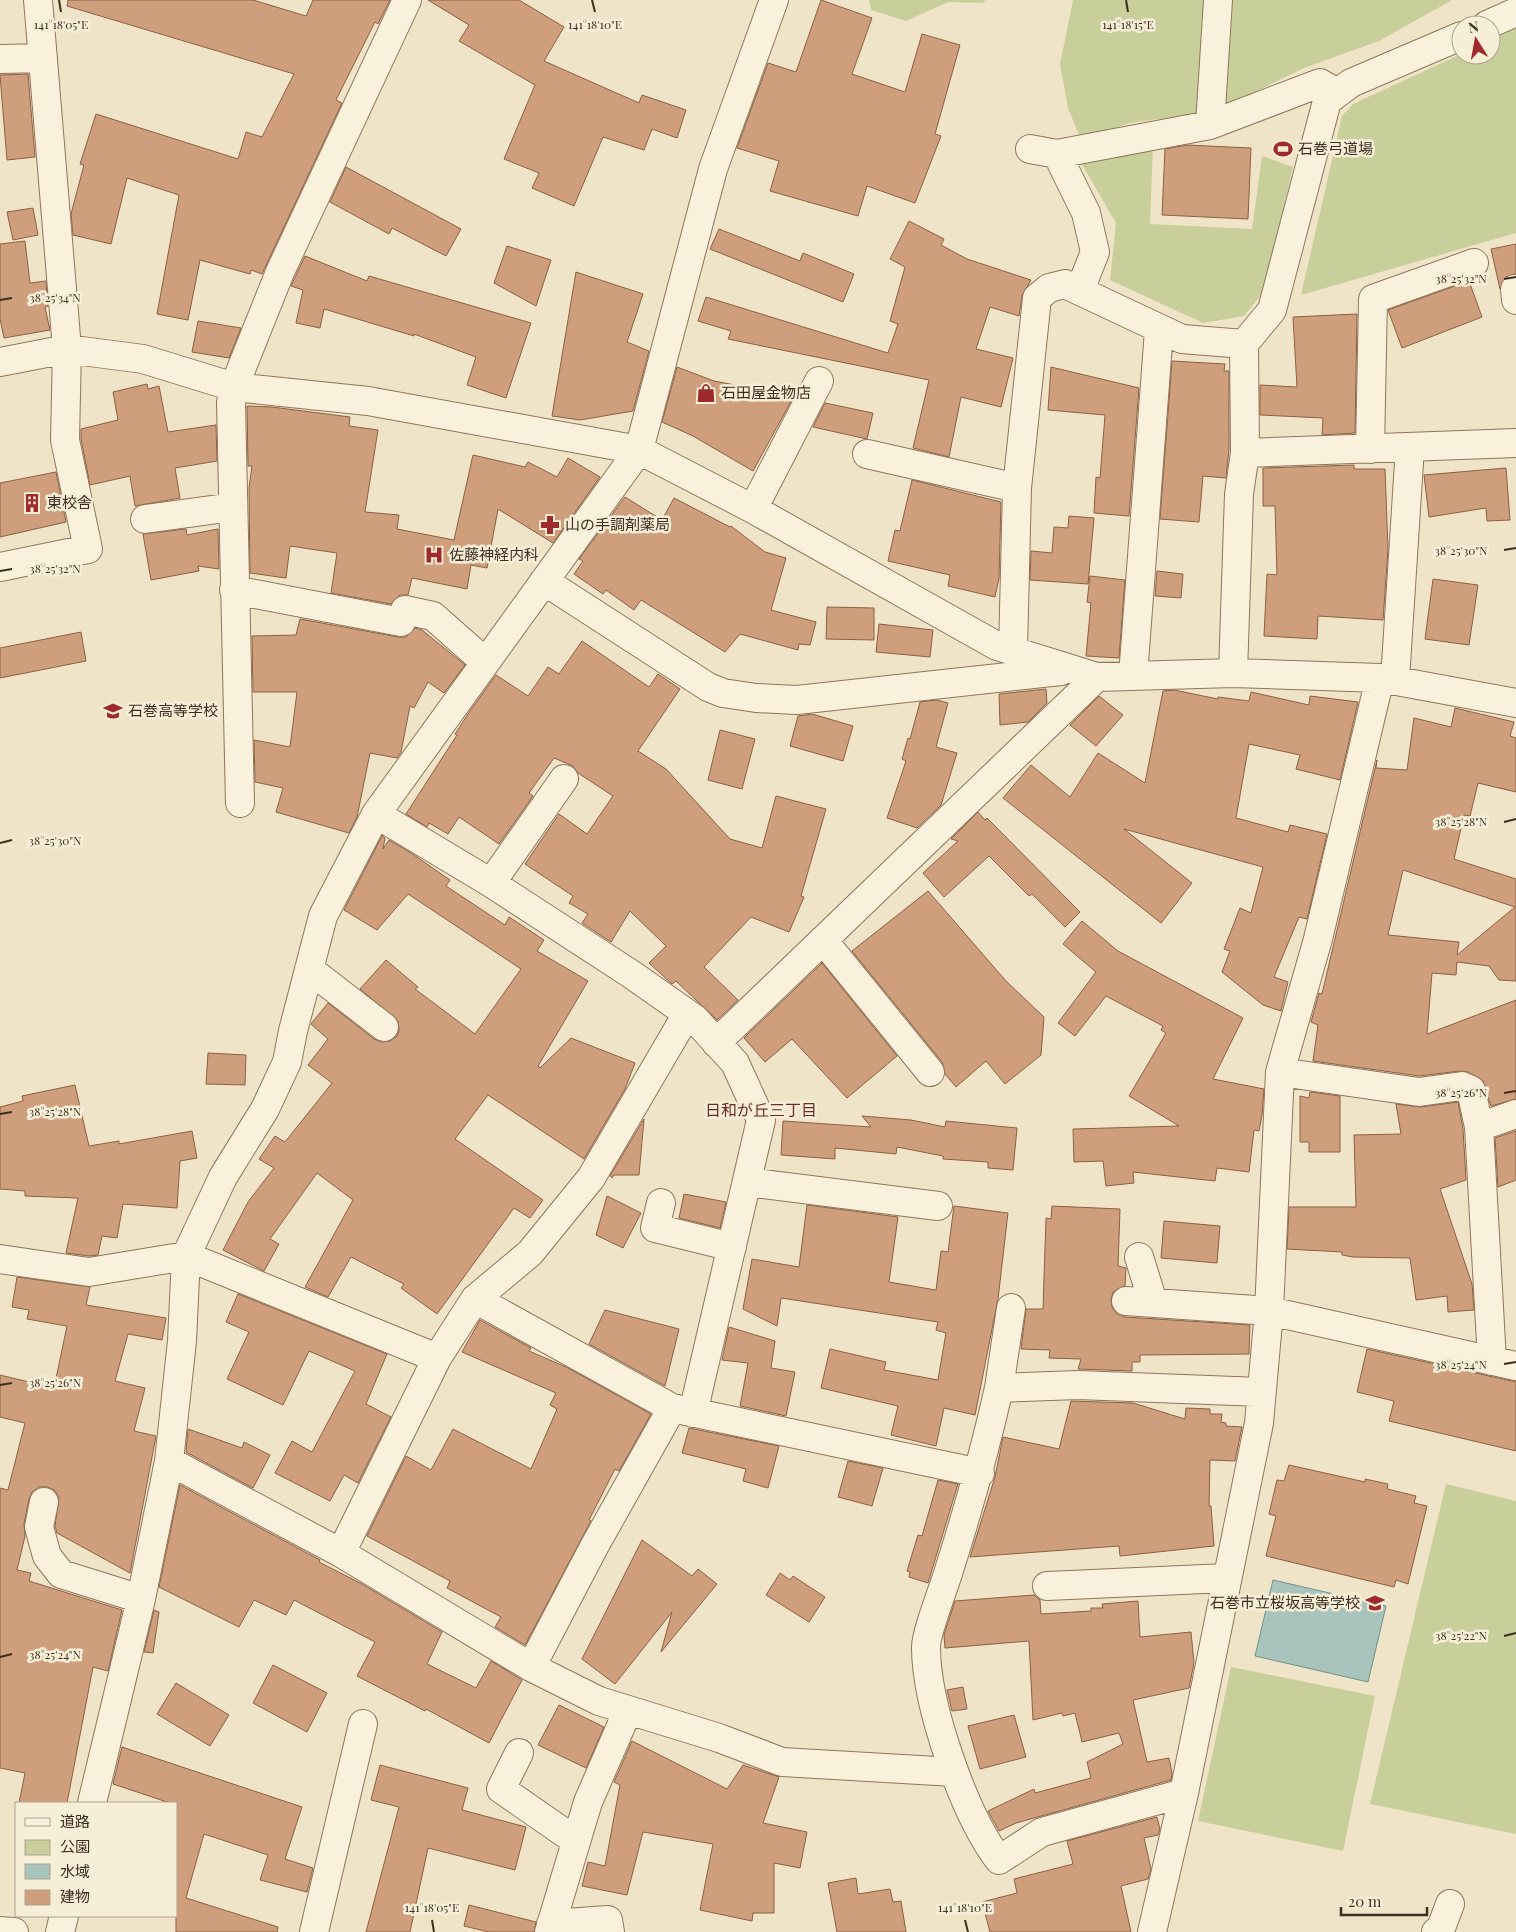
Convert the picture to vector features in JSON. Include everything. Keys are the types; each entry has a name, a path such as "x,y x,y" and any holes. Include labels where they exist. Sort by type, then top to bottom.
{"street":[{"path":"0,568 88,549 65,440 68,350 38,0"},
{"path":"240,803 231,403 234,387 280,272 407,0"},
{"path":"92,1802 141,1599 169,1461 182,1341 186,1256 223,1178 265,1109 288,1062 293,1031 322,916 376,814 639,450 713,169 774,0"},
{"path":"1210,125 1218,0"},
{"path":"1501,19 1516,12"},
{"path":"1233,673 1239,494 1245,453 1244,344 1272,310 1327,101 1351,83 1451,40"},
{"path":"0,59 43,58"},
{"path":"1030,149 1057,154 1210,125 1320,82 1337,93"},
{"path":"1057,154 1086,213 1095,252 1080,290"},
{"path":"1370,449 1372,300 1474,263"},
{"path":"1013,651 1017,488 1037,298 1050,288 1065,284 1159,330 1182,339 1244,344"},
{"path":"1133,676 1159,330"},
{"path":"0,362 68,350 143,359 234,387 368,401 639,450 753,509 997,646 1098,677 1233,673 1388,679 1516,703"},
{"path":"753,509 818,381"},
{"path":"1245,453 1516,443"},
{"path":"1152,1932 1184,1793 1259,1423 1270,1311 1280,1072 1388,679 1410,447"},
{"path":"866,454 1017,488"},
{"path":"146,520 233,507"},
{"path":"544,581 708,687 723,693 797,700 1072,670"},
{"path":"234,590 401,622 405,610 433,616 485,662"},
{"path":"716,1042 1098,677"},
{"path":"491,883 564,779"},
{"path":"376,814 491,883 631,974 695,1019 735,1063 761,1120 732,1247 682,1410 595,1545 531,1667"},
{"path":"823,940 930,1072"},
{"path":"309,969 384,1027"},
{"path":"341,1552 437,1358 475,1299 530,1253 591,1178 687,1014"},
{"path":"1126,1301 1270,1311 1504,1364 1479,1127 1471,1090 1462,1086 1419,1092 1280,1072"},
{"path":"1479,1127 1516,1114"},
{"path":"747,1182 938,1206"},
{"path":"661,1203 655,1228 732,1247"},
{"path":"0,1259 89,1272 186,1256 437,1358"},
{"path":"1139,1257 1153,1302"},
{"path":"475,1299 682,1410 980,1473"},
{"path":"1011,1308 999,1388 980,1473 926,1645 932,1694 954,1772 987,1845 999,1860 1042,1832 1184,1793"},
{"path":"999,1388 1078,1385 1261,1392"},
{"path":"169,1461 341,1552 531,1667 599,1701 719,1738 782,1762 954,1772"},
{"path":"44,1502 39,1527 47,1556 61,1574 141,1599"},
{"path":"1047,1586 1227,1578"},
{"path":"610,1932 608,1920 550,1928 588,1802 628,1710"},
{"path":"314,1932 363,1724"},
{"path":"519,1753 502,1789 576,1841"},
{"path":"1436,1932 1441,1928 1450,1904"},
{"path":"60,1932 64,1917"},
{"path":"0,1931 14,1932"}],"green space":[{"path":"869,0 985,0 984,3 948,2 906,21 871,10"},
{"path":"1073,0 1452,0 1379,41 1304,68 1216,111 1130,123 1081,140 1068,108 1060,64"},
{"path":"1516,29 1516,233 1301,295 1342,116 1353,104 1451,59 1451,65 1501,65 1501,36"},
{"path":"1153,144 1150,224 1252,229 1262,156 1293,167 1263,293 1244,316 1203,323 1110,280 1116,223 1080,161"},
{"path":"1446,1484 1516,1501 1516,1834 1370,1804"},
{"path":"1231,1667 1375,1696 1343,1851 1198,1821"}],"water":[{"path":"1273,1580 1386,1606 1368,1682 1255,1656"}],"building":[{"path":"68,0 253,0 306,16 313,0 390,0 378,24 375,22 336,100 342,103 262,274 251,270 250,274 200,260 188,320 157,314 179,195 127,178 111,244 73,235 71,214 84,165 80,164 96,114 238,159 246,132 262,137 294,74 67,6"},
{"path":"428,0 519,0 564,27 544,61 639,103 642,95 686,110 677,138 652,129 644,150 603,137 574,206 532,188 539,173 504,159 535,85 459,41 469,25"},
{"path":"821,0 872,18 852,74 905,92 922,34 960,45 935,134 941,136 915,203 867,186 858,216 770,191 779,161 737,148 768,63 796,72"},
{"path":"28,74 35,157 7,160 0,75"},
{"path":"1187,145 1251,148 1248,219 1162,215 1165,149"},
{"path":"346,167 461,229 446,256 392,228 389,234 330,202"},
{"path":"33,208 38,235 13,240 7,212"},
{"path":"909,221 944,239 941,245 967,259 1031,280 1022,296 1019,316 990,307 976,349 1013,358 1001,407 961,397 949,457 913,448 929,380 728,339 731,331 698,321 706,297 888,353 898,324 890,321 905,267 890,259"},
{"path":"719,229 800,261 803,253 854,274 843,302 710,249"},
{"path":"25,241 30,283 46,281 48,306 45,307 50,330 4,338 0,319 0,244"},
{"path":"1516,244 1516,274 1506,277 1500,289 1491,249"},
{"path":"507,246 551,260 536,306 494,283"},
{"path":"305,256 367,281 369,276 531,323 506,398 467,385 476,357 414,334 414,336 324,309 320,328 296,323 303,290 291,286"},
{"path":"576,272 643,294 627,342 649,351 633,411 580,420 552,416"},
{"path":"1469,281 1482,317 1402,348 1388,310"},
{"path":"1357,314 1355,433 1322,435 1323,418 1260,415 1260,385 1297,387 1293,317"},
{"path":"198,321 241,328 229,358 192,352"},
{"path":"1172,361 1225,364 1224,371 1229,371 1229,449 1226,478 1203,476 1199,522 1160,519"},
{"path":"677,367 714,381 794,396 753,471 693,436 662,422"},
{"path":"1051,367 1139,388 1129,516 1094,513 1096,477 1100,478 1105,415 1048,410"},
{"path":"147,384 148,389 159,386 168,432 216,425 217,461 175,468 180,498 135,506 130,476 90,485 81,439 81,429 118,420 113,392"},
{"path":"825,403 873,413 867,439 813,427"},
{"path":"247,406 272,407 350,417 349,426 378,430 365,512 399,515 397,529 454,540 473,455 525,467 528,462 557,477 568,458 600,477 553,543 498,509 487,568 471,565 467,589 412,578 408,595 400,595 391,604 331,593 337,553 290,546 286,578 250,573 249,488 252,466 248,466"},
{"path":"1354,465 1354,469 1385,469 1388,549 1383,620 1318,616 1317,639 1264,636 1267,574 1277,575 1275,506 1263,506 1263,468"},
{"path":"1506,468 1510,520 1487,521 1486,508 1429,517 1424,475"},
{"name":"東校舎","path":"56,472 66,522 0,537 0,483"},
{"path":"912,480 1001,502 999,578 995,597 948,586 950,575 888,561 895,530 900,531"},
{"path":"625,497 662,520 674,498 731,526 765,552 786,558 771,610 816,622 810,645 799,644 798,650 740,634 725,652 641,600 634,610 606,590 603,594 574,574 583,561 579,559"},
{"path":"1069,516 1094,518 1088,584 1030,580 1031,551 1052,553 1054,527 1068,528"},
{"path":"186,529 187,535 218,529 219,569 198,566 199,571 151,580 143,534"},
{"path":"1157,571 1183,574 1181,598 1155,596"},
{"path":"1090,576 1125,580 1119,658 1086,656 1091,603 1087,602"},
{"path":"1433,579 1478,585 1469,645 1425,639"},
{"path":"827,607 874,608 874,640 826,639"},
{"path":"300,619 398,637 406,637 415,628 422,630 465,665 444,693 428,682 414,708 410,706 401,752 397,758 370,753 357,817 349,833 276,812 283,788 255,782 254,740 290,747 297,692 253,692 252,636 296,635"},
{"path":"879,624 933,630 930,657 876,652"},
{"path":"81,632 86,661 0,678 0,648"},
{"path":"582,641 649,687 658,674 680,689 638,751 666,769 730,839 762,848 776,796 826,809 801,896 804,897 789,932 751,917 704,967 738,1000 717,1020 676,981 672,984 649,963 666,946 630,911 611,942 582,923 588,914 569,903 573,896 525,864 559,814 587,834 613,796 578,773 573,766 554,758 529,793 533,796 499,844 459,817 448,834 429,823 427,827 406,814 457,735 455,734 496,675 528,696 548,667 559,674"},
{"path":"1046,689 1047,703 1028,722 1000,725 999,694"},
{"path":"1174,690 1218,699 1218,697 1249,701 1251,692 1309,705 1310,696 1358,702 1340,780 1296,769 1300,755 1249,744 1236,818 1288,832 1290,825 1327,834 1307,919 1299,917 1274,977 1288,982 1281,1011 1263,1005 1222,972 1230,951 1224,949 1240,908 1251,913 1263,867 1124,829 1192,883 1161,923 1003,798 1031,765 1070,797 1098,753 1145,783 1163,691"},
{"path":"1099,696 1123,715 1096,746 1070,725"},
{"path":"937,700 948,703 936,747 957,753 941,805 917,828 887,818 906,761 902,759 908,738 910,739 920,702"},
{"path":"1455,708 1514,722 1510,736 1516,738 1516,792 1478,783 1470,816 1464,815 1454,859 1516,879 1516,981 1499,980 1489,966 1457,962 1456,975 1432,973 1427,1034 1516,1000 1516,1099 1491,1106 1483,1081 1468,1072 1460,1071 1419,1076 1313,1061 1318,1025 1311,1022 1319,993 1322,994 1377,760 1376,768 1407,770 1414,718 1451,727","holes":["1403,870 1515,907 1457,955 1459,942 1388,935"]},
{"path":"812,714 853,726 843,761 790,746 798,716"},
{"path":"720,730 755,739 742,789 708,780"},
{"path":"978,812 985,820 987,818 1080,912 1065,927 1032,894 1029,896 989,856 944,897 923,873 958,841 951,839"},
{"path":"382,836 385,838 383,849 389,840 411,853 450,880 446,886 505,925 509,917 544,940 537,951 588,981 538,1066 540,1068 571,1038 635,1063 625,1089 584,1159 488,1095 455,1139 543,1200 530,1218 514,1208 437,1314 401,1288 404,1284 351,1257 328,1297 305,1287 353,1200 317,1173 270,1239 279,1244 264,1271 223,1250 248,1202 274,1168 259,1159 275,1136 285,1142 332,1083 308,1065 328,1039 311,1024 328,1003 374,1039 382,1042 390,1041 397,1036 399,1030 398,1021 360,989 386,960 418,987 415,989 475,1034 521,969 408,894 377,930 344,910"},
{"path":"928,891 1006,981 1044,1017 1041,1055 1005,1084 986,1061 956,1087 945,1074 942,1062 852,951"},
{"path":"1082,921 1118,951 1243,1018 1213,1079 1264,1089 1262,1115 1259,1131 1254,1130 1249,1172 1217,1168 1215,1181 1133,1172 1134,1183 1106,1186 1103,1161 1074,1162 1073,1129 1179,1126 1129,1096 1166,1033 1161,1030 1163,1026 1106,996 1075,1036 1058,1023 1096,972 1063,944"},
{"path":"822,963 897,1056 847,1098 792,1039 765,1062 744,1038"},
{"path":"208,1053 246,1055 245,1085 206,1084"},
{"path":"75,1085 89,1146 119,1141 119,1144 192,1131 197,1158 180,1161 177,1208 123,1204 117,1238 102,1236 98,1255 89,1256 66,1253 78,1198 25,1196 25,1191 0,1189 0,1107 23,1101 22,1096"},
{"path":"1310,1092 1340,1096 1340,1152 1309,1152 1309,1142 1300,1142 1300,1096 1309,1098"},
{"path":"1458,1102 1463,1129 1466,1180 1440,1189 1472,1284 1474,1310 1448,1312 1447,1296 1416,1300 1410,1258 1353,1257 1342,1255 1342,1252 1287,1249 1289,1207 1356,1207 1354,1135 1401,1134 1396,1104 1421,1107"},
{"path":"862,1116 911,1120 945,1127 946,1121 1017,1128 1013,1170 988,1168 988,1162 943,1159 943,1156 897,1147 896,1154 835,1148 835,1159 781,1155 783,1121 871,1127"},
{"path":"644,1119 639,1175 614,1175 612,1178 610,1176"},
{"path":"1516,1131 1516,1180 1498,1187 1495,1138"},
{"path":"684,1194 726,1202 720,1228 679,1218"},
{"path":"607,1196 641,1213 623,1248 596,1235"},
{"path":"807,1205 898,1217 889,1282 936,1290 941,1251 948,1252 954,1206 1008,1213 998,1299 975,1415 944,1408 936,1446 891,1435 898,1406 821,1388 830,1349 886,1362 884,1370 938,1380 946,1333 936,1330 938,1322 781,1298 777,1326 743,1309 752,1259 799,1267"},
{"path":"1052,1206 1120,1209 1118,1266 1126,1268 1125,1286 1113,1292 1111,1299 1112,1307 1117,1314 1125,1317 1250,1325 1249,1354 1140,1355 1140,1362 1132,1362 1132,1371 1078,1369 1081,1359 1049,1358 1050,1350 1021,1349 1026,1309 1043,1309 1046,1218 1051,1219"},
{"path":"1164,1221 1220,1226 1217,1263 1161,1258"},
{"path":"17,1277 90,1287 86,1305 166,1318 162,1340 128,1334 115,1381 145,1388 134,1431 156,1436 130,1573 57,1533 55,1526 59,1497 54,1490 47,1487 39,1487 32,1492 29,1499 24,1524 25,1536 17,1570 31,1573 29,1581 122,1610 108,1671 93,1667 67,1802 19,1802 25,1773 0,1768 0,1488 8,1490 25,1423 0,1417 0,1375 54,1388 67,1326 27,1319 29,1310 12,1307"},
{"path":"238,1294 387,1354 366,1404 391,1417 358,1483 344,1475 330,1501 275,1473 292,1441 312,1452 355,1371 309,1351 283,1405 227,1379 249,1332 226,1322"},
{"path":"605,1310 679,1329 665,1386 589,1344"},
{"path":"480,1320 531,1348 529,1351 568,1368 651,1414 619,1471 615,1469 589,1520 591,1521 525,1645 495,1627 501,1617 447,1588 450,1581 367,1536 406,1456 431,1470 453,1429 531,1469 557,1409 550,1405 556,1393 462,1352"},
{"path":"729,1327 775,1341 771,1368 795,1372 786,1416 740,1406 748,1363 722,1360"},
{"path":"1367,1349 1516,1382 1516,1451 1389,1421 1394,1401 1357,1392"},
{"path":"1071,1401 1133,1403 1185,1419 1186,1408 1210,1409 1210,1414 1222,1414 1221,1422 1226,1423 1226,1426 1242,1427 1235,1461 1210,1460 1209,1506 1211,1506 1214,1546 1120,1556 1119,1546 970,1557 995,1477 1003,1437 1059,1449"},
{"path":"689,1428 779,1446 768,1488 743,1481 746,1469 682,1453"},
{"path":"188,1429 242,1448 244,1442 270,1455 253,1488 186,1452"},
{"path":"848,1461 883,1468 872,1506 838,1497"},
{"path":"1289,1465 1365,1482 1365,1479 1388,1484 1387,1489 1416,1496 1414,1503 1427,1506 1408,1584 1396,1580 1394,1587 1266,1556 1276,1516 1269,1514 1277,1480 1284,1481"},
{"path":"938,1480 958,1484 928,1583 909,1577 910,1572 907,1571 918,1535 922,1536"},
{"path":"180,1485 320,1560 319,1562 362,1584 442,1632 427,1664 476,1688 491,1661 522,1680 489,1743 426,1709 425,1711 357,1676 375,1642 294,1600 286,1615 254,1600 239,1627 159,1587"},
{"path":"642,1540 692,1576 698,1569 717,1584 661,1652 672,1612 615,1684 582,1659"},
{"path":"780,1573 790,1580 793,1576 825,1597 809,1622 766,1595"},
{"path":"1034,1595 1040,1600 1041,1614 1091,1611 1091,1608 1103,1608 1102,1604 1138,1601 1140,1637 1191,1632 1194,1663 1189,1688 1133,1700 1147,1762 1169,1758 1172,1773 1171,1780 1016,1823 999,1831 988,1811 1034,1789 1035,1793 1091,1778 1087,1762 1123,1744 1119,1733 1082,1742 1075,1713 1063,1716 1062,1713 1033,1720 1029,1641 945,1648 944,1635 955,1601"},
{"path":"154,1610 159,1612 153,1653 144,1652"},
{"path":"273,1665 327,1693 307,1732 253,1703"},
{"path":"176,1683 229,1715 210,1746 157,1714"},
{"path":"963,1687 967,1709 952,1711 947,1690"},
{"path":"559,1705 604,1727 586,1768 538,1745"},
{"path":"1014,1715 1026,1757 980,1769 968,1726"},
{"path":"632,1741 727,1789 743,1765 779,1777 763,1823 807,1832 800,1868 774,1863 774,1913 753,1913 752,1921 700,1910 713,1844 643,1832 627,1895 582,1886 588,1862 605,1866 620,1785 614,1782"},
{"path":"122,1747 302,1807 285,1859 313,1868 307,1892 260,1880 268,1855 204,1834 186,1898 278,1927 277,1932 176,1932 176,1917 178,1917 178,1802 167,1802 113,1784"},
{"path":"380,1765 468,1788 462,1810 526,1827 515,1870 428,1848 410,1932 366,1932 399,1807 371,1800"},
{"path":"1157,1817 1160,1829 1158,1835 1144,1838 1151,1869 1148,1879 1121,1886 1131,1932 990,1932 982,1902 1017,1893 1014,1879 1073,1864 1067,1841"},
{"path":"856,1878 858,1894 890,1889 893,1902 901,1901 906,1932 837,1932 828,1883"},
{"path":"469,1905 536,1922 534,1932 489,1932 464,1926"}],"place":[{"name":"石巻弓道場","path":"1283,149"},
{"name":"石田屋金物店","path":"706,393"},
{"name":"東校舎","path":"32,503"},
{"name":"山の手調剤薬局","path":"550,525"},
{"name":"佐藤神経内科","path":"434,555"},
{"name":"石巻高等学校","path":"113,711"},
{"name":"石巻市立桜坂高等学校","path":"1375,1603"}],"district":[{"name":"日和が丘三丁目","path":"761,1110"}]}
